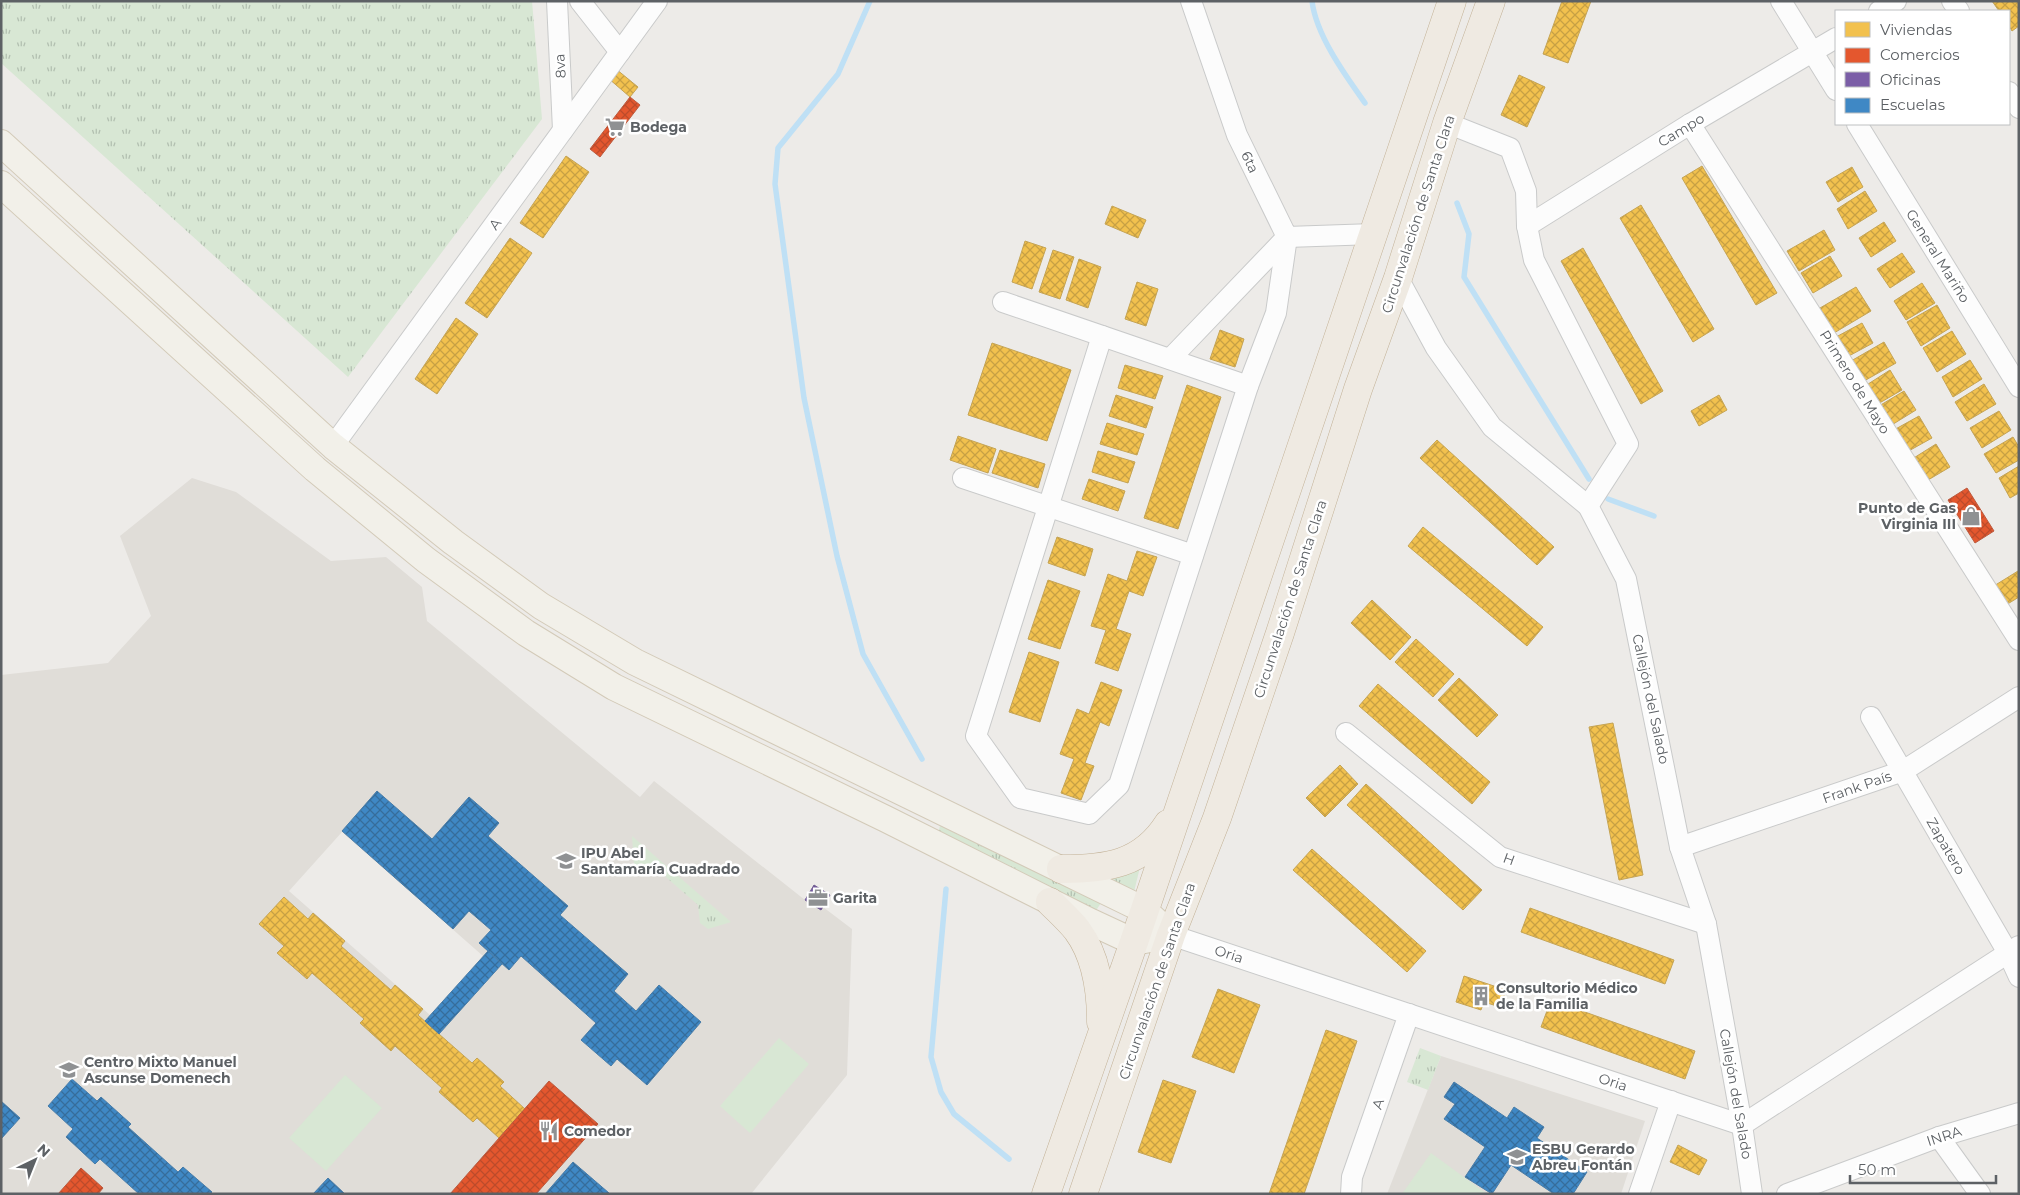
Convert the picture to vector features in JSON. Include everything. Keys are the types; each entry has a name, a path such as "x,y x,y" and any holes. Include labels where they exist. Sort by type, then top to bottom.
{"highway":[{"path":"1046,1194 1134,942 1452,1"},
{"name":"Circunvalación de Santa Clara","path":"1083,1194 1171,935 1217,818 1280,633 1358,389 1398,278 1447,124 1491,1"},
{"path":"1061,869 1108,867 1141,854 1161,834 1180,806"},
{"path":"1050,902 1077,931 1092,957 1101,994 1100,1038"}],"main road":[{"path":"1,143 333,446 453,542 541,606 627,657 1144,910 1171,935"},
{"path":"1,184 315,469 426,560 526,633 614,687 1134,942 1171,935"}],"street":[{"name":"8va","path":"557,1 563,130"},
{"path":"580,1 620,52"},
{"name":"A","path":"333,446 657,1"},
{"name":"6ta","path":"1192,1 1237,135 1287,237"},
{"path":"1781,1 1835,88"},
{"path":"1881,10 1896,1"},
{"name":"Campo","path":"1527,226 1690,124 1835,39"},
{"path":"2010,94 2019,108"},
{"path":"1447,124 1510,148 1526,191 1527,226 1534,260 1628,444 1588,506"},
{"name":"Primero de Mayo","path":"1690,124 2019,640"},
{"name":"General Mariño","path":"1858,125 2019,388"},
{"path":"1170,359 1287,237 1374,234"},
{"path":"1102,336 976,736 1020,798 1089,814 1119,785 1248,386 1276,313 1287,237"},
{"name":"Callejón del Salado","path":"1398,278 1436,348 1492,426 1588,506 1626,580 1680,847 1706,924 1742,1125 1752,1194"},
{"path":"1004,302 1248,386"},
{"path":"963,478 1193,556"},
{"name":"Frank País","path":"1680,847 1903,772 2019,697"},
{"name":"Zapatero","path":"1871,717 2013,950 2019,977"},
{"name":"H","path":"1346,733 1500,857 1706,924"},
{"name":"Oria","path":"1171,935 1742,1125"},
{"path":"1742,1125 2013,950"},
{"name":"A","path":"1351,1194 1352,1178 1410,1014"},
{"path":"1638,1194 1671,1101"},
{"name":"INRA","path":"1787,1194 1939,1137 2019,1113"},
{"path":"1939,1137 1980,1194"}],"shaded area":[{"name":"IPU Abel Santamaría Cuadrado","path":"192,478 236,492 331,561 386,557 422,587 427,621 640,797 654,781 805,900 821,910 823,907 852,929 847,1075 751,1194 1,1194 1,675 108,663 151,616 120,536","holes":["342,832 483,956 430,1015 289,891"]},
{"name":"ESBU Gerardo Abreu Fontán","path":"1441,1056 1645,1121 1621,1194 1387,1194"}],"green space":[{"path":"1,1 532,1 542,119 348,377 1,63"},
{"path":"940,826 1101,903 1095,912 938,834"},
{"path":"632,836 731,922 708,929 700,923 698,905 652,865 640,870 634,865"},
{"path":"1140,867 1134,892 1106,878"},
{"path":"779,1038 809,1064 750,1133 720,1106"},
{"path":"1420,1048 1441,1056 1428,1090 1407,1082"},
{"path":"345,1075 382,1108 326,1171 289,1138"},
{"path":"1431,1153 1487,1194 1402,1194"}],"building: Viviendas":[{"path":"1562,1 1591,1 1568,63 1543,54"},
{"path":"1992,1 2019,1 2019,26 2012,31 2010,28 2010,10 1998,10"},
{"path":"616,69 638,87 630,97 608,78"},
{"path":"1519,75 1545,87 1527,127 1501,115"},
{"path":"566,156 589,172 543,238 520,223"},
{"path":"1702,166 1777,293 1756,305 1682,178"},
{"path":"1852,167 1863,187 1838,202 1826,182"},
{"path":"1865,191 1877,211 1848,229 1837,209"},
{"path":"1641,205 1714,329 1693,342 1620,218"},
{"path":"1112,206 1146,220 1138,238 1105,224"},
{"path":"1884,222 1896,241 1871,257 1859,238"},
{"path":"1824,230 1835,250 1799,271 1787,251"},
{"path":"510,238 532,253 487,318 465,303"},
{"path":"1025,241 1046,248 1032,289 1012,282"},
{"path":"1583,248 1663,391 1641,404 1561,261"},
{"path":"1053,250 1074,257 1060,299 1039,292"},
{"path":"1902,253 1915,272 1890,288 1877,269"},
{"path":"1830,256 1842,276 1813,293 1801,273"},
{"path":"1079,259 1101,267 1088,308 1066,300"},
{"path":"1137,282 1158,289 1146,326 1125,319"},
{"path":"1922,283 1935,303 1906,320 1894,301"},
{"path":"1856,287 1871,311 1834,333 1820,308"},
{"path":"1937,305 1950,328 1921,346 1907,322"},
{"path":"456,318 478,334 437,394 415,379"},
{"path":"1862,323 1873,343 1847,357 1836,337"},
{"path":"1220,330 1244,339 1235,367 1210,359"},
{"path":"1952,331 1966,354 1937,372 1923,348"},
{"path":"1884,342 1896,363 1864,381 1851,361"},
{"path":"992,343 1071,370 1047,441 968,415"},
{"path":"1970,360 1982,379 1953,397 1942,377"},
{"path":"1125,365 1163,376 1155,399 1118,388"},
{"path":"1890,370 1902,390 1876,405 1865,386"},
{"path":"1984,384 1996,404 1967,421 1955,402"},
{"path":"1187,385 1221,397 1178,529 1144,518"},
{"path":"1904,391 1916,410 1890,426 1879,406"},
{"path":"1116,395 1153,407 1146,428 1109,416"},
{"path":"1719,395 1727,410 1699,426 1691,411"},
{"path":"1999,411 2011,430 1982,448 1970,428"},
{"path":"1919,416 1932,438 1905,453 1892,431"},
{"path":"1107,423 1144,434 1137,455 1100,444"},
{"path":"958,436 996,449 988,473 950,460"},
{"path":"2013,437 2019,447 2019,460 1996,473 1984,454"},
{"path":"1437,440 1554,547 1537,565 1420,458"},
{"path":"1936,444 1950,467 1923,483 1909,461"},
{"path":"1000,450 1045,464 1038,488 992,473"},
{"path":"1098,451 1135,462 1128,483 1092,472"},
{"path":"2019,466 2019,493 2010,498 1999,478"},
{"path":"1089,479 1125,491 1118,511 1082,499"},
{"path":"1423,527 1543,627 1527,646 1408,546"},
{"path":"1057,537 1093,549 1085,576 1048,563"},
{"path":"1137,551 1157,557 1143,596 1129,591 1116,629 1131,634 1118,671 1095,663 1106,630 1091,626 1108,574 1127,581"},
{"path":"2018,571 2019,597 2001,608 1989,589"},
{"path":"1048,580 1080,591 1060,649 1028,639"},
{"path":"1372,600 1411,637 1390,660 1351,623"},
{"path":"1416,639 1454,674 1433,697 1395,662"},
{"path":"1029,652 1059,662 1040,722 1009,712"},
{"path":"1459,678 1498,715 1477,737 1438,700"},
{"path":"1101,682 1122,690 1109,726 1100,722 1085,763 1094,766 1081,800 1061,793 1074,759 1060,754 1077,709 1089,714"},
{"path":"1378,684 1490,782 1472,804 1359,706"},
{"path":"1613,723 1643,875 1619,880 1589,727"},
{"path":"1340,765 1358,784 1325,817 1306,798"},
{"path":"1366,784 1482,890 1463,910 1347,805"},
{"path":"1312,849 1426,951 1407,972 1293,870"},
{"path":"284,897 308,919 313,913 345,941 341,946 391,990 395,985 423,1009 418,1015 439,1034 472,1063 477,1058 504,1082 500,1086 525,1109 499,1138 477,1118 473,1122 439,1092 442,1088 395,1046 391,1051 360,1023 364,1019 312,973 307,979 277,953 284,946 259,924"},
{"path":"1530,908 1674,960 1665,984 1521,932"},
{"name":"Consultorio Médico de la Familia","path":"1464,976 1506,990 1500,1007 1484,1002 1481,1010 1456,1002"},
{"path":"1218,989 1260,1005 1234,1073 1192,1057"},
{"path":"1551,1000 1695,1051 1685,1079 1541,1027"},
{"path":"1326,1030 1357,1041 1304,1194 1269,1194"},
{"path":"1163,1080 1196,1091 1171,1163 1138,1152"},
{"path":"1678,1145 1707,1160 1699,1175 1670,1162"}],"building: Comercios":[{"name":"Bodega","path":"630,97 640,105 600,157 590,149"},
{"name":"Punto de Gas Virginia III","path":"1967,488 1994,531 1975,543 1948,500"},
{"name":"Comedor","path":"549,1081 598,1124 536,1194 450,1194"},
{"path":"81,1168 103,1188 98,1194 58,1194"}],"building: Oficinas":[{"name":"Garita","path":"814,885 830,895 821,910 805,900"}],"building: Escuelas":[{"path":"377,791 432,839 469,797 499,823 488,836 568,906 560,915 628,974 614,991 636,1011 659,985 701,1022 647,1085 617,1059 611,1066 581,1040 596,1023 521,956 509,970 479,943 491,930 469,911 453,929 342,831"},
{"path":"488,951 502,964 439,1034 425,1021"},
{"path":"72,1079 97,1101 101,1097 131,1124 128,1127 178,1172 183,1167 212,1192 210,1194 139,1194 100,1159 95,1164 66,1137 73,1129 48,1106"},
{"path":"1454,1082 1507,1118 1514,1107 1544,1127 1537,1138 1587,1172 1573,1194 1554,1194 1511,1165 1492,1194 1465,1177 1485,1147 1444,1119 1455,1104 1444,1097"},
{"path":"1,1101 20,1118 1,1139"},
{"path":"573,1162 609,1193 545,1194"},
{"path":"328,1178 345,1194 313,1194"}],"waterway":[{"path":"870,1 838,74 778,148 775,184 804,398 837,556 863,654 922,759"},
{"path":"1312,1 1325,41 1365,103"},
{"path":"1457,203 1469,234 1464,277 1589,479"},
{"path":"1608,499 1654,516"},
{"path":"946,889 931,1057 941,1092 954,1114 1009,1159"}],"place":[{"name":"Bodega","path":"615,127"},
{"name":"Punto de Gas Virginia III","path":"1971,516"},
{"name":"IPU Abel Santamaría Cuadrado","path":"566,861"},
{"name":"Garita","path":"818,898"},
{"name":"Consultorio Médico de la Familia","path":"1481,996"},
{"name":"Centro Mixto Manuel Ascunse Domenech","path":"69,1070"},
{"name":"Comedor","path":"549,1131"},
{"name":"ESBU Gerardo Abreu Fontán","path":"1517,1157"}]}
